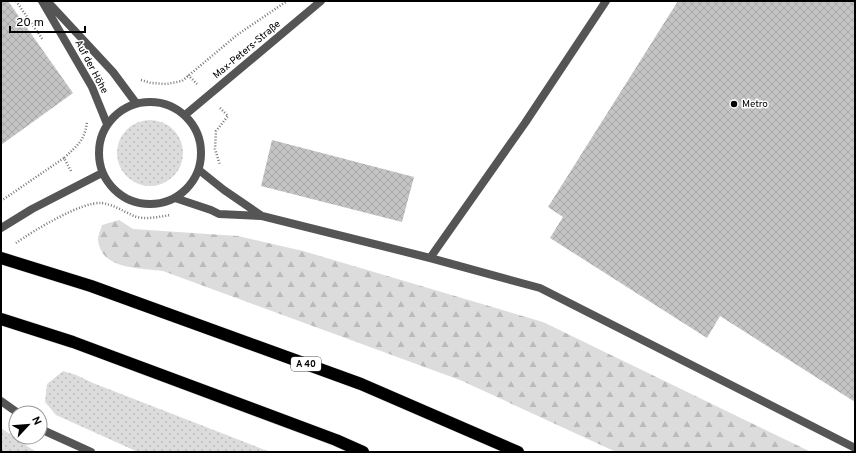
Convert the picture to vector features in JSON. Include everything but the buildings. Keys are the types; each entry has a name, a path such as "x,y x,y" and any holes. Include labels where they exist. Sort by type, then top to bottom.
{"highway":[{"name":"A 40","path":"1,258 91,286 361,384 518,452"},
{"path":"1,319 73,342 336,440 363,452"}],"street":[{"name":"Auf der Höhe","path":"42,1 92,87 107,124"},
{"name":"Auf der Höhe","path":"47,1 113,72 136,103"},
{"name":"Max-Peters-Straße","path":"185,115 321,1"},
{"path":"430,258 525,123 606,1"},
{"path":"154,101 170,106 185,115 194,127 200,140 202,155 199,170 193,181 185,191 176,198 159,204 142,204 125,198 112,187 102,173 99,160 101,135 107,124 125,107 136,103 154,101"},
{"path":"199,170 224,190 262,216"},
{"path":"1,228 32,208 102,173"},
{"path":"176,198 212,210 219,214 262,216 430,258 540,288 855,448"},
{"path":"48,432 91,452"}],"path":[{"path":"188,75 228,116 216,131 215,149 220,166 232,180 224,190"},
{"path":"1,201 64,158"},
{"path":"14,245 33,231 86,205 101,203 116,206 135,216 150,217 174,214"}],"green space":[{"path":"143,120 157,120 169,125 178,134 183,146 181,166 174,177 157,186 143,186 131,181 122,172 117,160 117,146 122,134 131,125"},
{"path":"119,220 133,229 238,236 303,251 543,322 811,452 616,452 460,380 163,271 133,268 114,262 106,257 101,250 98,238 102,225"},
{"path":"63,371 270,452 138,452 56,415 45,402 47,384"},
{"path":"1,428 8,433 8,445 26,445 36,452 1,452"}],"place":[{"name":"Metro","path":"734,104"}]}
